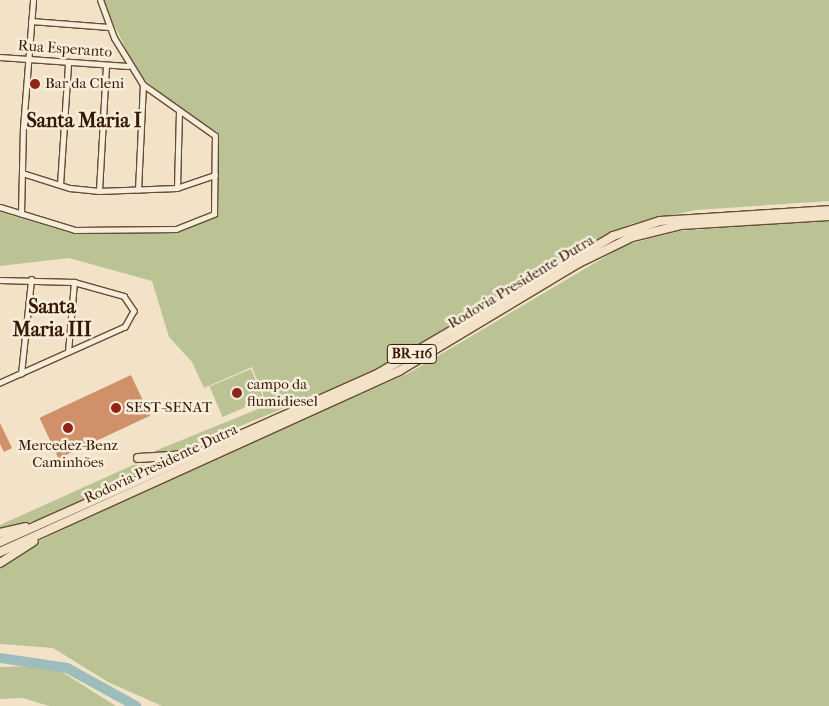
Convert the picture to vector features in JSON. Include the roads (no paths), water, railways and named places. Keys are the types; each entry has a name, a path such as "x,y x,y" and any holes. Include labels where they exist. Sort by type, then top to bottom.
{"highway":[{"name":"Rodovia Presidente Dutra","path":"0,542 192,454 380,373 613,236 660,220 829,210"},
{"name":"Rodovia Presidente Dutra","path":"0,552 398,371 569,268 632,237 681,225 829,216"},
{"path":"138,458 192,454"},
{"path":"0,533 51,520"},
{"path":"0,563 49,531"}],"street":[{"path":"21,214 33,0"},
{"path":"0,207 75,230 168,230 205,221 215,212 215,136 179,113 143,85 128,66 109,27 100,0"},
{"path":"31,20 109,27"},
{"name":"Rua Esperanto","path":"0,57 68,64 128,66"},
{"path":"60,185 68,64"},
{"path":"99,190 106,66"},
{"path":"138,190 143,85"},
{"path":"177,188 179,113"},
{"path":"22,173 60,185 99,190 177,188 216,175"},
{"path":"0,280 74,282 124,296 134,311 125,327 0,383"},
{"path":"21,374 31,280"},
{"path":"68,352 74,282"}],"waterway":[{"path":"0,658 67,668 136,706"}],"place":[{"name":"Bar da Cleni","path":"35,84"},
{"name":"campo da flumidiesel","path":"237,393"},
{"name":"SEST-SENAT","path":"116,408"},
{"name":"Mercedez-Benz Caminhões","path":"68,428"}],"district":[{"name":"Santa Maria I","path":"84,120"},
{"name":"Santa Maria III","path":"52,318"}]}
